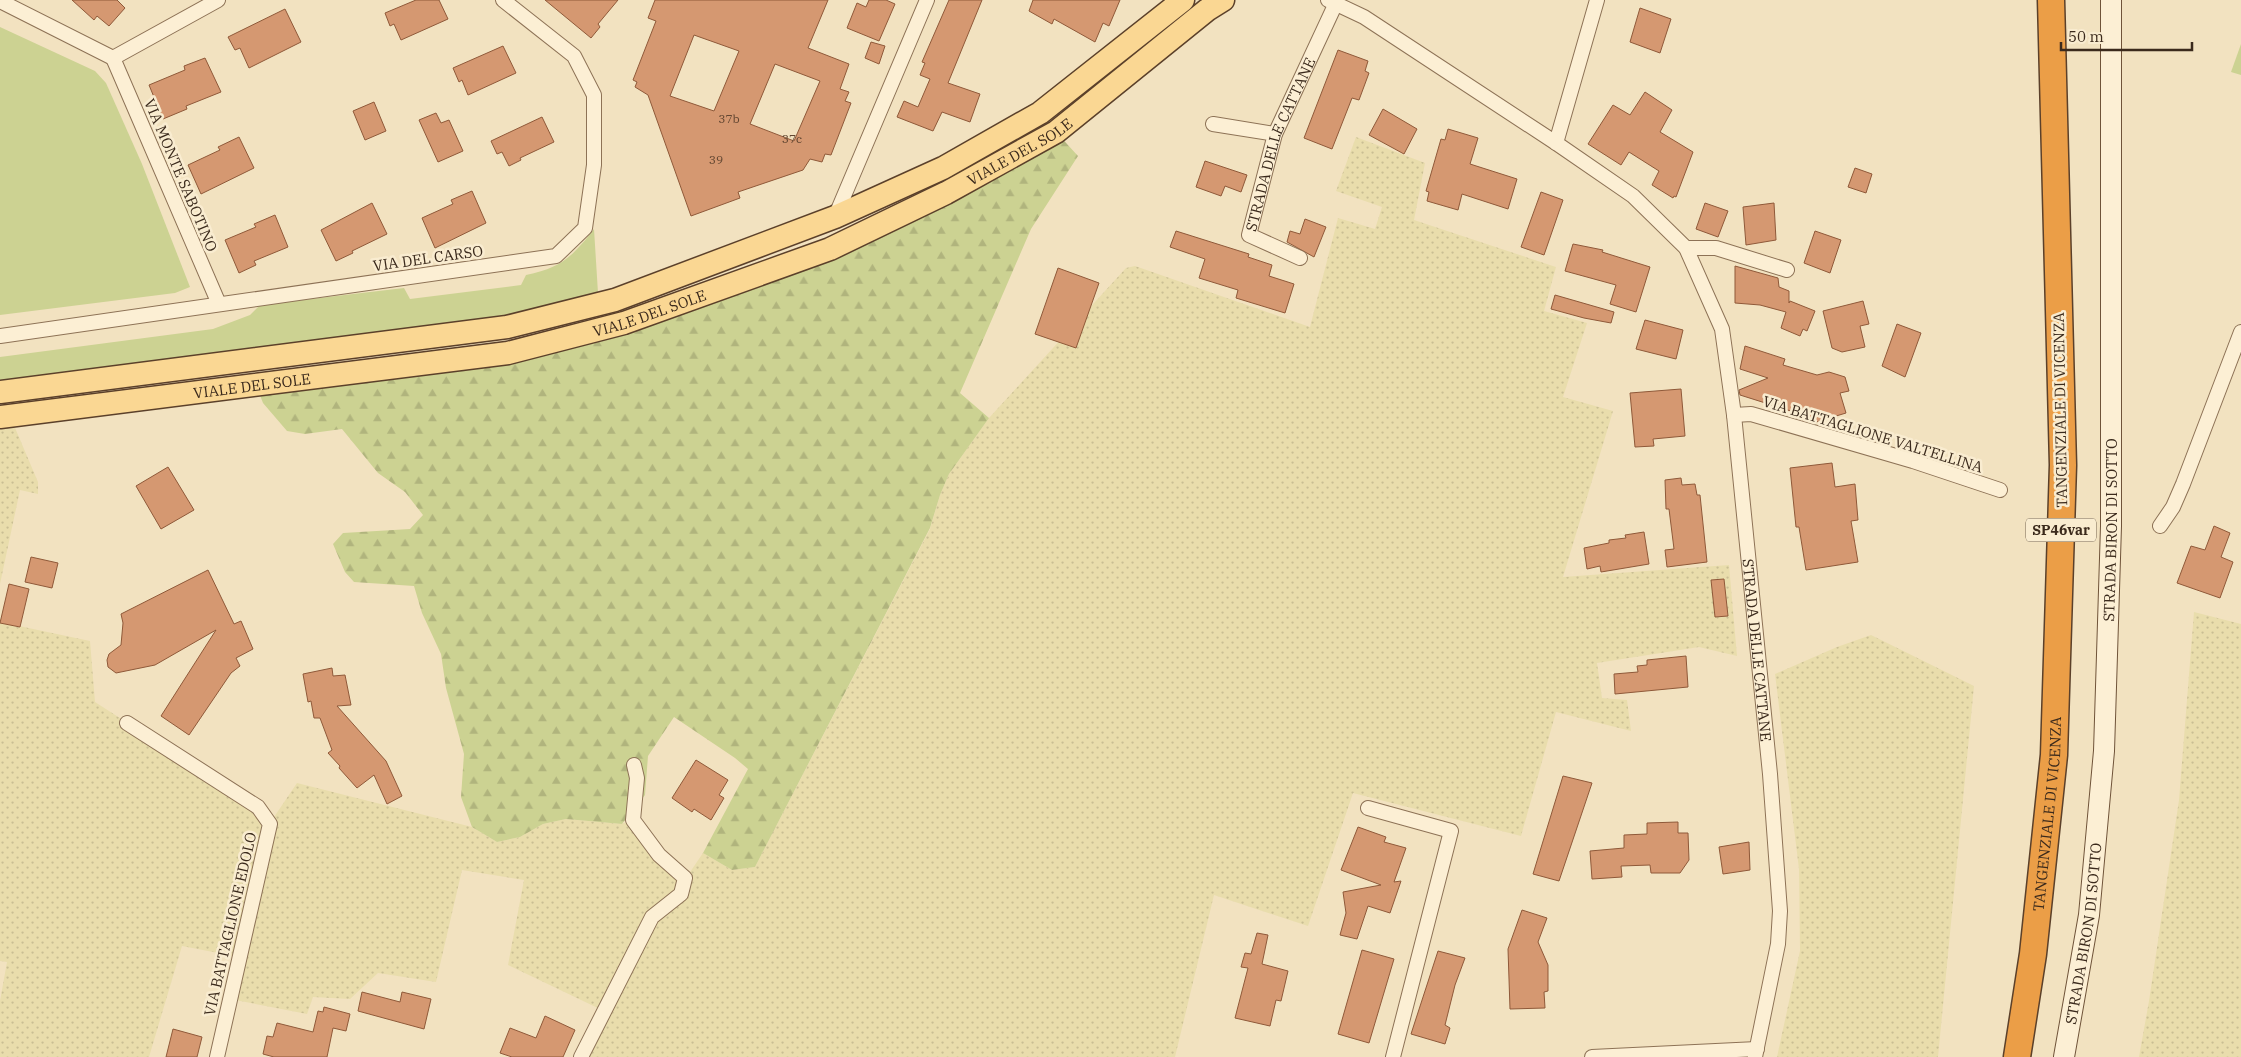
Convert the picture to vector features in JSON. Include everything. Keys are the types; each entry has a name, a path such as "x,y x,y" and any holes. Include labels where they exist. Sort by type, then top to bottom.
{"highway":[{"name":"TANGENZIALE DI VICENZA","path":"2017,1057 2033,954 2055,745 2063,466 2051,0"}],"main road":[{"name":"VIALE DEL SOLE","path":"0,417 508,353 624,323 830,249 946,193 1056,132 1207,10 1223,0"},
{"name":"VIALE DEL SOLE","path":"0,392 507,327 616,300 836,217 943,168 1040,113 1181,1"}],"street":[{"path":"0,1 113,58 218,0"},
{"name":"VIA DEL CARSO","path":"0,336 556,256 585,228 594,165 594,95 574,56 503,0"},
{"path":"836,217 927,0"},
{"path":"1556,143 1597,0"},
{"name":"STRADA BIRON DI SOTTO","path":"2064,1057 2088,915 2104,751 2110,526 2111,0"},
{"name":"STRADA DELLE CATTANE","path":"1300,258 1249,235 1275,134 1338,1 1556,143 1633,196 1686,248 1722,329 1734,415 1770,774 1780,910 1778,944 1756,1053"},
{"name":"VIA MONTE SABOTINO","path":"113,58 219,304"},
{"path":"1213,124 1275,134"},
{"path":"1686,248 1716,248 1787,270"},
{"path":"2160,526 2173,507 2183,484 2241,332"},
{"name":"VIA BATTAGLIONE VALTELLINA","path":"1734,415 1751,414 1913,461 2000,490"},
{"name":"VIA BATTAGLIONE EDOLO","path":"127,723 258,807 270,824 217,1057"},
{"path":"580,1057 652,917 681,894 686,878 659,855 633,820 637,778 634,765"},
{"path":"1368,808 1451,832 1393,1057"},
{"path":"1592,1057 1756,1053"}],"shaded area":[{"path":"1356,137 1425,163 1414,220 1556,267 1544,311 1587,323 1563,397 1613,411 1563,577 1729,565 1737,656 1699,647 1597,663 1602,698 1627,700 1631,731 1556,712 1521,836 1353,793 1308,926 1214,895 1175,1057 581,1057 604,1011 508,965 524,880 462,870 436,982 378,973 350,999 313,997 307,1014 230,999 239,957 182,946 149,1057 0,1057 0,1001 7,962 0,961 0,622 90,641 95,702 258,807 270,823 297,783 472,827 497,842 520,837 543,824 566,819 622,824 633,820 686,878 703,853 732,870 755,867 930,529 940,495 949,474 989,418 1126,268 1135,266 1310,327 1338,218 1375,229 1382,207 1336,191"},
{"path":"10,416 38,482 38,494 20,490 0,584 0,417"},
{"path":"2194,612 2241,624 2241,1057 2139,1057 2179,800"},
{"path":"1871,635 1974,686 1938,1057 1777,1057 1800,951 1799,869 1775,674 1837,647"}],"green space":[{"path":"0,27 95,71 106,83 142,164 190,287 175,293 0,315"},
{"path":"2241,44 2241,75 2231,72"},
{"path":"1056,132 1078,156 1031,229 960,393 989,418 949,474 940,495 930,528 755,867 732,870 703,853 748,769 735,758 674,717 648,756 645,795 622,824 566,819 543,824 520,837 497,842 472,827 461,797 464,754 446,688 441,654 422,613 414,586 354,582 345,572 333,544 343,533 410,529 423,515 405,492 378,473 342,429 305,434 287,431 263,403 256,385 508,353 830,249"},
{"path":"594,229 598,293 471,324 0,383 0,357 213,329 250,315 260,305 404,288 410,299 521,285 526,275 548,269 565,260"}],"building":[{"path":"72,0 117,0 125,8 109,26 97,16 94,20"},
{"path":"416,0 439,0 448,19 401,40 394,24 390,26 385,13"},
{"path":"545,0 618,0 598,24 600,27 591,38"},
{"path":"655,0 828,0 808,48 849,64 840,89 849,92 845,101 851,103 831,155 825,154 822,162 810,159 803,170 738,192 740,198 691,216 648,95 635,87 637,82 633,80 656,21 648,18","holes":["694,35 739,51 714,111 670,96","775,64 820,81 794,141 750,124"]},
{"path":"869,0 886,0 895,4 879,41 847,28 857,3 866,7"},
{"path":"949,0 982,0 948,83 980,94 970,122 942,112 933,131 897,117 904,101 918,107 930,79 920,75 925,63 922,62"},
{"path":"1033,0 1120,0 1109,26 1103,23 1095,42 1054,19 1052,24 1029,11"},
{"path":"1640,8 1671,19 1660,53 1630,42"},
{"path":"285,9 301,42 249,68 240,48 235,50 228,37"},
{"path":"871,42 885,46 879,64 865,58"},
{"path":"503,46 516,73 468,95 462,80 459,82 453,68"},
{"path":"1338,50 1368,61 1365,71 1369,73 1359,100 1352,98 1332,149 1304,138"},
{"path":"205,58 221,92 186,106 187,109 163,119 149,85 185,70 184,66"},
{"path":"1645,92 1672,110 1660,132 1693,152 1676,197 1674,196 1673,198 1652,185 1659,171 1629,152 1621,165 1588,144 1613,105 1630,115"},
{"path":"374,102 386,131 365,140 353,111"},
{"path":"1383,109 1417,129 1404,154 1369,135"},
{"path":"436,113 441,123 449,120 463,151 438,162 419,120"},
{"path":"542,117 554,142 520,158 521,160 509,166 502,152 497,154 491,141"},
{"path":"1448,129 1478,138 1470,164 1517,179 1508,209 1462,194 1458,210 1427,201 1429,192 1426,191 1441,139 1445,140"},
{"path":"239,137 254,168 201,194 188,165 220,150 218,147"},
{"path":"1205,161 1247,175 1241,192 1225,186 1221,196 1196,187"},
{"path":"1855,168 1872,174 1866,193 1848,187"},
{"path":"472,191 486,223 435,248 422,218 453,204 451,200"},
{"path":"1541,192 1563,200 1544,255 1521,247"},
{"path":"372,203 387,234 336,261 321,230"},
{"path":"1705,203 1728,211 1718,237 1696,229"},
{"path":"1774,203 1776,240 1746,245 1743,207"},
{"path":"275,215 288,247 254,261 256,265 239,273 225,240 256,227 254,224"},
{"path":"1305,219 1326,227 1314,257 1287,242 1290,231 1300,234"},
{"path":"1176,231 1249,254 1248,257 1272,265 1269,276 1294,284 1285,313 1236,298 1238,290 1199,278 1205,259 1170,247"},
{"path":"1815,231 1841,240 1830,273 1804,263"},
{"path":"1573,244 1603,250 1602,252 1650,267 1636,312 1610,304 1616,285 1565,271"},
{"path":"1735,266 1778,278 1779,287 1789,291 1789,303 1790,301 1815,311 1807,331 1803,329 1800,336 1781,328 1786,312 1760,305 1735,303"},
{"path":"1058,268 1099,283 1076,348 1035,334"},
{"path":"1555,295 1614,312 1611,323 1551,309"},
{"path":"1863,301 1869,324 1860,326 1865,347 1842,352 1832,348 1823,311"},
{"path":"1645,320 1683,330 1676,359 1636,349"},
{"path":"1897,324 1921,333 1905,377 1882,366"},
{"path":"1745,346 1785,359 1783,365 1817,375 1829,372 1845,377 1849,391 1840,393 1846,413 1813,423 1795,418 1797,413 1740,395 1739,390 1768,378 1740,369"},
{"path":"1681,389 1685,436 1653,439 1654,446 1635,447 1630,393"},
{"path":"1832,463 1835,487 1855,484 1858,520 1851,521 1858,562 1806,570 1799,527 1796,527 1790,468"},
{"path":"168,467 194,510 161,529 136,486"},
{"path":"1681,478 1682,485 1695,484 1697,495 1700,495 1707,562 1667,567 1665,550 1674,549 1669,509 1666,509 1665,480"},
{"path":"2214,526 2230,533 2221,557 2233,562 2220,598 2177,583 2191,546 2205,550"},
{"path":"1644,532 1649,564 1601,572 1600,566 1587,569 1584,548 1609,543 1609,540 1626,538 1625,535"},
{"path":"31,557 58,563 52,588 25,582"},
{"path":"208,570 234,624 241,621 253,649 236,658 240,666 231,673 189,735 161,716 216,630 155,665 116,673 108,667 107,660 109,654 121,645 123,623 121,614"},
{"path":"1724,579 1728,616 1715,617 1711,580"},
{"path":"9,584 29,589 20,627 0,623"},
{"path":"1686,656 1688,687 1615,694 1614,674 1638,672 1637,666 1647,665 1647,660"},
{"path":"332,668 333,676 345,675 351,705 337,706 386,761 402,796 387,804 374,775 357,788 328,753 332,750 320,718 314,718 311,701 308,702 303,674"},
{"path":"696,760 728,780 719,795 724,798 711,820 694,809 692,812 672,798"},
{"path":"1563,776 1592,783 1559,881 1533,874"},
{"path":"1678,822 1678,833 1688,833 1689,860 1680,873 1651,873 1650,865 1621,866 1622,877 1592,879 1590,851 1624,848 1624,835 1647,834 1647,823"},
{"path":"1358,827 1386,837 1384,842 1406,848 1394,882 1401,881 1390,913 1368,906 1357,939 1340,935 1346,913 1343,892 1381,885 1341,870"},
{"path":"1749,842 1750,870 1723,874 1719,847"},
{"path":"1522,910 1547,918 1538,942 1548,965 1548,991 1544,992 1545,1008 1510,1009 1508,949"},
{"path":"1257,933 1268,935 1262,964 1288,971 1281,1001 1276,1000 1270,1026 1235,1018 1248,968 1241,967 1245,953 1251,954"},
{"path":"1362,950 1394,959 1369,1043 1338,1034"},
{"path":"1438,951 1465,958 1455,985 1445,1025 1450,1028 1445,1044 1411,1034"},
{"path":"362,992 400,1002 402,992 431,999 424,1029 358,1011"},
{"path":"324,1007 350,1014 346,1031 333,1028 327,1057 274,1057 263,1054 267,1036 273,1037 277,1023 313,1032 318,1011 323,1012"},
{"path":"545,1016 575,1030 563,1057 512,1057 500,1053 510,1028 536,1038"},
{"path":"173,1029 202,1037 197,1057 166,1057"}]}
